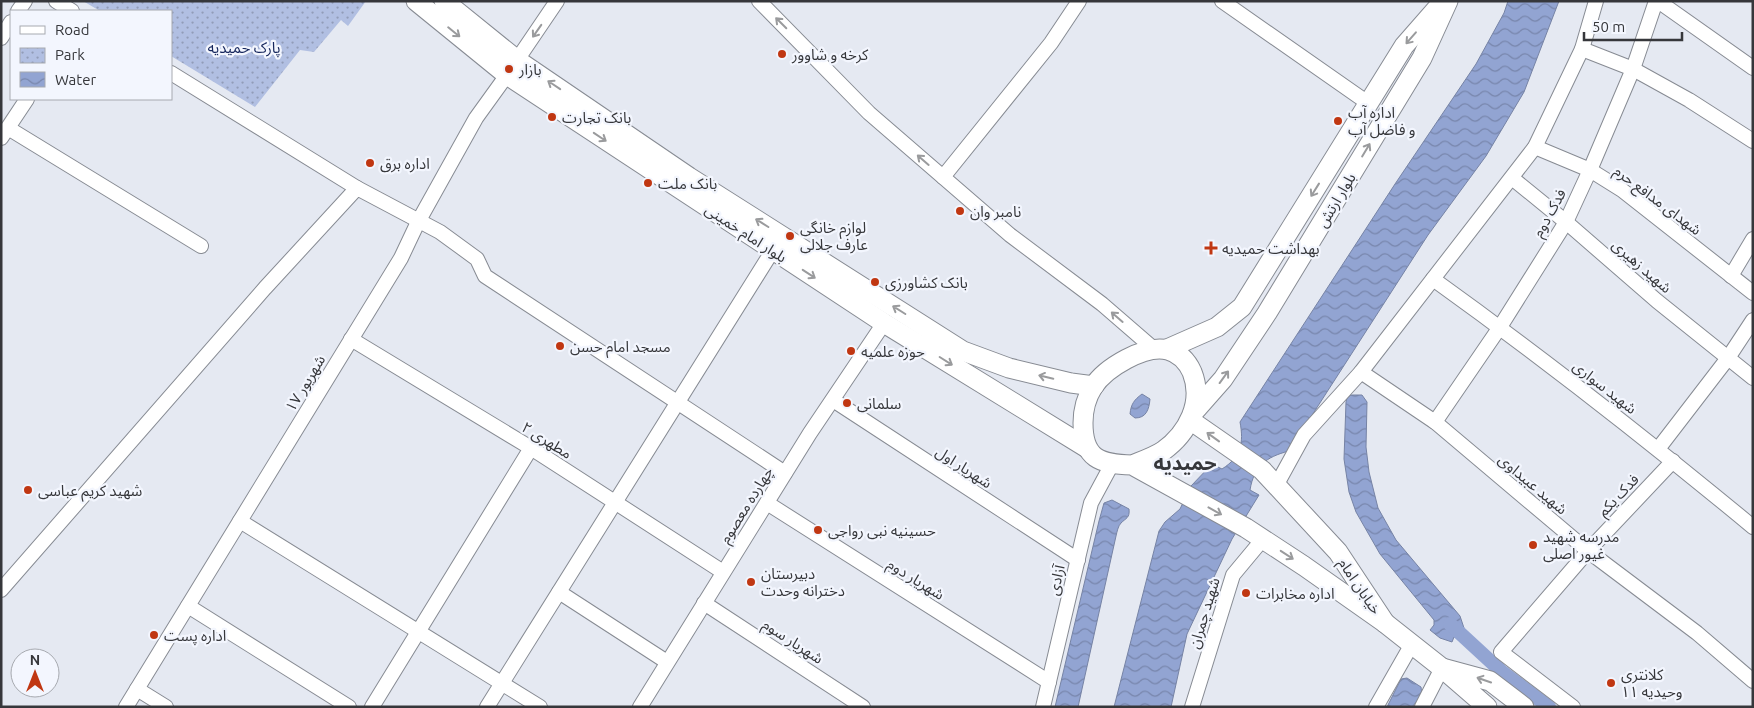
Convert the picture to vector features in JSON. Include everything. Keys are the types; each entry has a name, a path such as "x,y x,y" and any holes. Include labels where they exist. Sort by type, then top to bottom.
{"main road":[{"name":"بلوار امام خمینی","path":"416,1 772,250 884,323 1086,448"},
{"name":"بلوار ارتش","path":"1160,349 1217,327 1242,307 1404,46 1443,1"},
{"name":"بلوار ارتش","path":"1191,417 1223,380 1266,313 1422,58 1448,1"},
{"name":"بلوار امام خمینی","path":"445,2 512,67 689,176 962,351 1009,368 1070,383 1094,386"},
{"path":"1160,349 1184,358 1193,375 1196,388 1196,400 1191,417 1182,434 1162,452 1132,465 1112,464 1094,456 1086,448 1083,416 1094,386 1117,364 1139,353 1160,349"},
{"name":"خیابان امام","path":"1191,417 1236,453 1262,470 1338,552 1385,623"},
{"name":"خیابان امام","path":"1132,465 1246,528 1385,623"},
{"path":"1385,623 1487,707"},
{"path":"1442,668 1490,681 1524,707"}],"street":[{"path":"56,1 70,10"},
{"name":"۱۷ شهریور","path":"126,707 400,258 476,118 558,1"},
{"path":"759,1 869,112 943,177 1010,235 1160,349"},
{"path":"943,177 1051,42 1079,1"},
{"path":"1222,1 1368,104"},
{"path":"1276,486 1304,435 1361,372 1535,148 1582,49 1596,1"},
{"path":"1657,1 1753,68"},
{"name":"فدک دوم","path":"1435,422 1500,327 1566,222 1633,69 1657,1"},
{"path":"1,38 10,24"},
{"path":"1582,49 1633,69 1689,100 1753,141"},
{"path":"172,74 357,188 440,232 477,259 485,276 786,473"},
{"path":"26,100 4,133 201,246"},
{"name":"شهدای مدافع حرم","path":"1535,148 1590,170 1622,190 1753,293"},
{"name":"شهید زهیری","path":"1512,178 1657,301 1753,378"},
{"path":"1,590 265,288 357,188"},
{"path":"1731,276 1753,239"},
{"path":"487,707 772,250"},
{"name":"شهید سواری","path":"1434,280 1500,327 1658,449 1753,527"},
{"path":"1658,449 1728,358 1753,320"},
{"name":"چهارده معصوم","path":"640,707 723,572 884,323"},
{"name":"مطهری ۲","path":"351,339 531,448 723,572"},
{"name":"شهید عبیداوی","path":"1361,372 1435,422 1588,551 1697,633 1753,680"},
{"name":"شهریار اول","path":"833,400 1078,560"},
{"path":"372,707 531,448"},
{"name":"فدک یکم","path":"1573,707 1501,652 1588,551 1673,461"},
{"name":"آزادی","path":"1043,707 1091,503 1112,464"},
{"name":"شهریار دوم","path":"767,503 1049,682"},
{"path":"240,521 540,707"},
{"name":"شهید چمران","path":"1192,707 1233,575 1263,539"},
{"path":"559,592 667,662"},
{"name":"شهریار سوم","path":"704,603 863,707"},
{"path":"188,606 349,707"},
{"path":"1376,707 1412,644"},
{"path":"1422,707 1442,668"},
{"path":"137,688 166,707"}],"green space":[{"name":"پارک حمیدیه","path":"83,1 366,1 348,26 341,20 314,52 300,50 255,107 172,57 172,10 98,10"}],"water":[{"path":"1508,1 1559,1 1524,92 1486,156 1428,235 1289,451 1274,456 1258,469 1250,490 1259,495 1232,539 1187,634 1171,707 1114,707 1159,531 1165,522 1180,509 1191,486 1212,464 1222,469 1237,454 1242,437 1240,422 1395,184 1476,64 1504,13"},
{"path":"1142,394 1150,399 1149,407 1142,417 1135,418 1130,414 1131,408 1135,400"},
{"path":"1351,395 1362,395 1367,402 1366,447 1369,472 1378,508 1396,540 1460,616 1466,634 1462,639 1454,637 1452,642 1440,638 1430,630 1434,625 1434,620 1380,554 1356,512 1349,492 1344,459 1346,402 1347,398"},
{"path":"1112,500 1129,509 1129,514 1120,524 1117,531 1078,707 1055,707 1099,521 1104,503"},
{"path":"1407,678 1421,687 1422,695 1412,707 1387,707 1401,679"}],"waterway":[{"path":"1450,624 1501,671 1549,707"}],"place":[{"name":"کرخه و شاوور","path":"782,54"},
{"name":"بازار","path":"509,69"},
{"name":"بانک تجارت","path":"552,117"},
{"name":"اداره آب و فاضل آب","path":"1338,121"},
{"name":"اداره برق","path":"370,163"},
{"name":"بانک ملت","path":"648,183"},
{"name":"نامبر وان","path":"960,211"},
{"name":"لوازم خانگی عارف جلالی","path":"790,236"},
{"name":"بهداشت حمیدیه","path":"1211,248"},
{"name":"بانک کشاورزی","path":"875,282"},
{"name":"مسجد امام حسن","path":"560,346"},
{"name":"حوزه علمیه","path":"851,351"},
{"name":"سلمانی","path":"847,403"},
{"name":"شهید کریم عباسی","path":"28,490"},
{"name":"حسینیه نبی رواجی","path":"818,530"},
{"name":"مدرسه شهید غیور اصلی","path":"1533,545"},
{"name":"دبیرستان دخترانه وحدت","path":"751,582"},
{"name":"اداره مخابرات","path":"1246,593"},
{"name":"اداره پست","path":"154,635"},
{"name":"کلانتری ۱۱ وحیدیه","path":"1611,683"}],"district":[{"name":"حمیدیه","path":"1185,462"}]}
